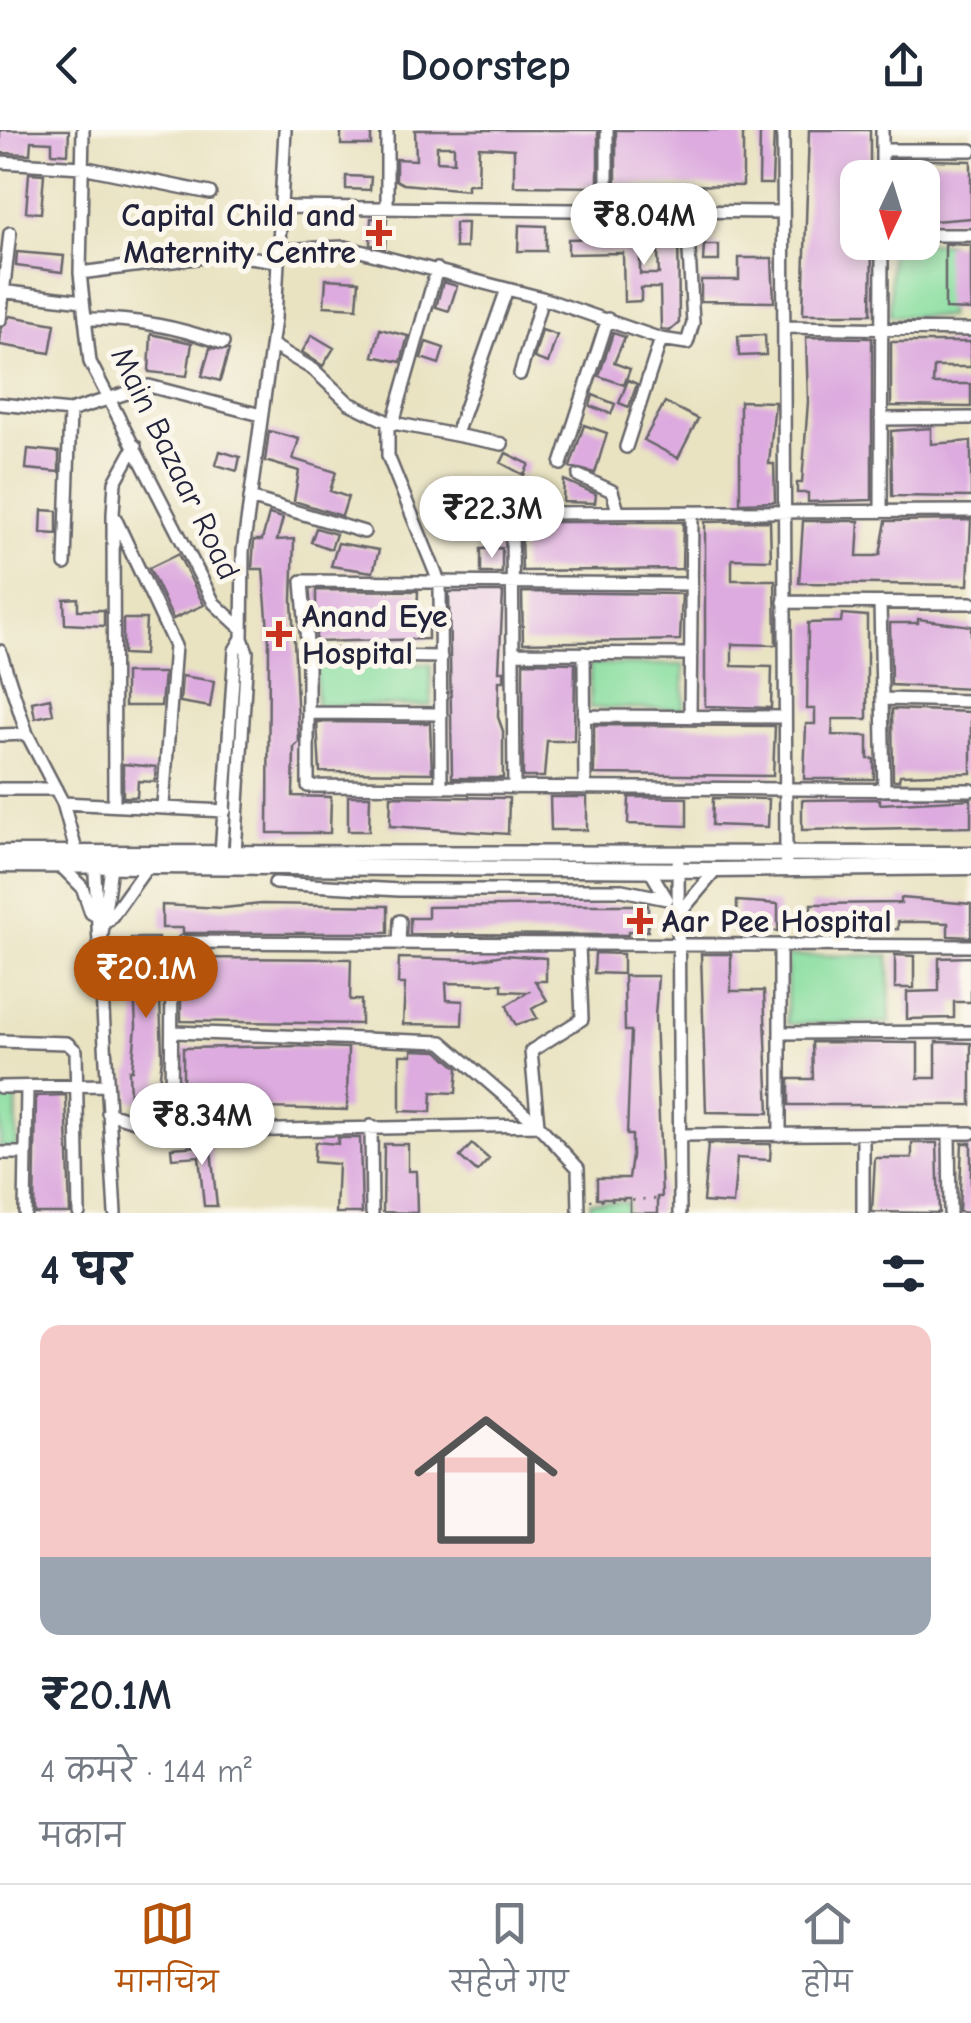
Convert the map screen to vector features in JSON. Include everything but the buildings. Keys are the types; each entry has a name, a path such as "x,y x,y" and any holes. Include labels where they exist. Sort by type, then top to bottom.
{"main road":[{"path":"0,854 77,854 94,859"},
{"path":"112,860 147,867 228,857 650,869 678,862 716,870 786,862 971,854"},
{"path":"0,865 228,857 971,867"}],"street":[{"name":"Main Bazaar Road","path":"83,130 80,273 90,362 214,604 242,634"},
{"path":"228,857 247,652 242,634 243,551 272,345 285,130"},
{"path":"387,130 387,207"},
{"path":"607,130 607,213"},
{"path":"782,130 786,862"},
{"path":"882,130 882,160"},
{"path":"882,150 971,150"},
{"path":"0,162 82,168 210,194"},
{"path":"278,208 687,215 783,212"},
{"path":"80,273 226,254 277,256 345,247 542,298 661,339 687,344 692,336 687,215"},
{"path":"0,320 10,233"},
{"path":"940,234 971,235"},
{"path":"881,512 882,260"},
{"path":"437,269 390,423 388,456 440,584 441,787"},
{"path":"456,434 507,289"},
{"path":"2,292 84,302"},
{"path":"520,374 542,298"},
{"path":"85,318 126,318 186,330 223,343"},
{"path":"561,464 608,319"},
{"path":"784,327 971,330"},
{"path":"626,447 661,339"},
{"path":"272,345 314,370 349,403 390,423 502,444"},
{"path":"0,404 70,411 149,386 261,415"},
{"path":"66,564 70,411"},
{"path":"881,418 971,418"},
{"path":"114,805 113,514 115,482 135,446"},
{"path":"579,476 612,491 618,512"},
{"path":"250,498 364,532"},
{"path":"514,788 512,528 523,513 971,511"},
{"path":"690,716 692,512"},
{"path":"113,514 176,646 163,805"},
{"path":"692,584 302,581 308,656 308,786 971,790"},
{"path":"784,602 971,603"},
{"path":"880,602 884,790"},
{"path":"228,857 225,811 234,650 242,634"},
{"path":"0,651 27,734 63,803 77,854"},
{"path":"514,653 691,654"},
{"path":"584,654 584,788"},
{"path":"308,656 441,657"},
{"path":"882,699 971,701"},
{"path":"308,713 441,714"},
{"path":"584,716 784,716"},
{"path":"0,735 27,734"},
{"path":"0,789 56,789"},
{"path":"63,803 225,811"},
{"path":"94,859 101,927"},
{"path":"112,860 100,948 114,1213"},
{"path":"678,862 680,1213"},
{"path":"60,864 82,888 101,927"},
{"path":"101,927 147,867"},
{"path":"650,869 678,915"},
{"path":"678,915 716,870"},
{"path":"275,883 399,890 622,890 668,899"},
{"path":"399,944 400,921"},
{"path":"171,1132 172,952 183,942 971,946"},
{"path":"538,1125 531,1051 582,1019 579,945"},
{"path":"780,946 780,1134"},
{"path":"174,1032 442,1042 538,1125 578,1168 579,1206"},
{"path":"780,1033 971,1032"},
{"path":"0,1041 74,1046 79,1213"},
{"path":"0,1087 106,1085"},
{"path":"25,1213 26,1086"},
{"path":"108,1114 171,1132 538,1125"},
{"path":"372,1126 372,1213"},
{"path":"862,1134 863,1213"},
{"path":"949,1134 950,1213"},
{"path":"680,1135 971,1134"},
{"path":"0,1153 26,1153"}],"path":[{"path":"579,1206 663,1200"}],"green space":[{"path":"940,243 949,243 948,317 890,316 890,260 940,260"},
{"path":"316,664 431,664 431,706 316,705"},
{"path":"590,664 684,665 684,709 590,708"},
{"path":"889,955 890,1023 787,1024 787,956"},
{"path":"0,1095 16,1095 17,1147 0,1148"},
{"path":"590,1201 627,1202 626,1213 591,1213"}],"place":[{"name":"Capital Child and Maternity Centre","path":"379,233"},
{"name":"Anand Eye Hospital","path":"279,634"},
{"name":"Aar Pee Hospital","path":"640,921"}]}
